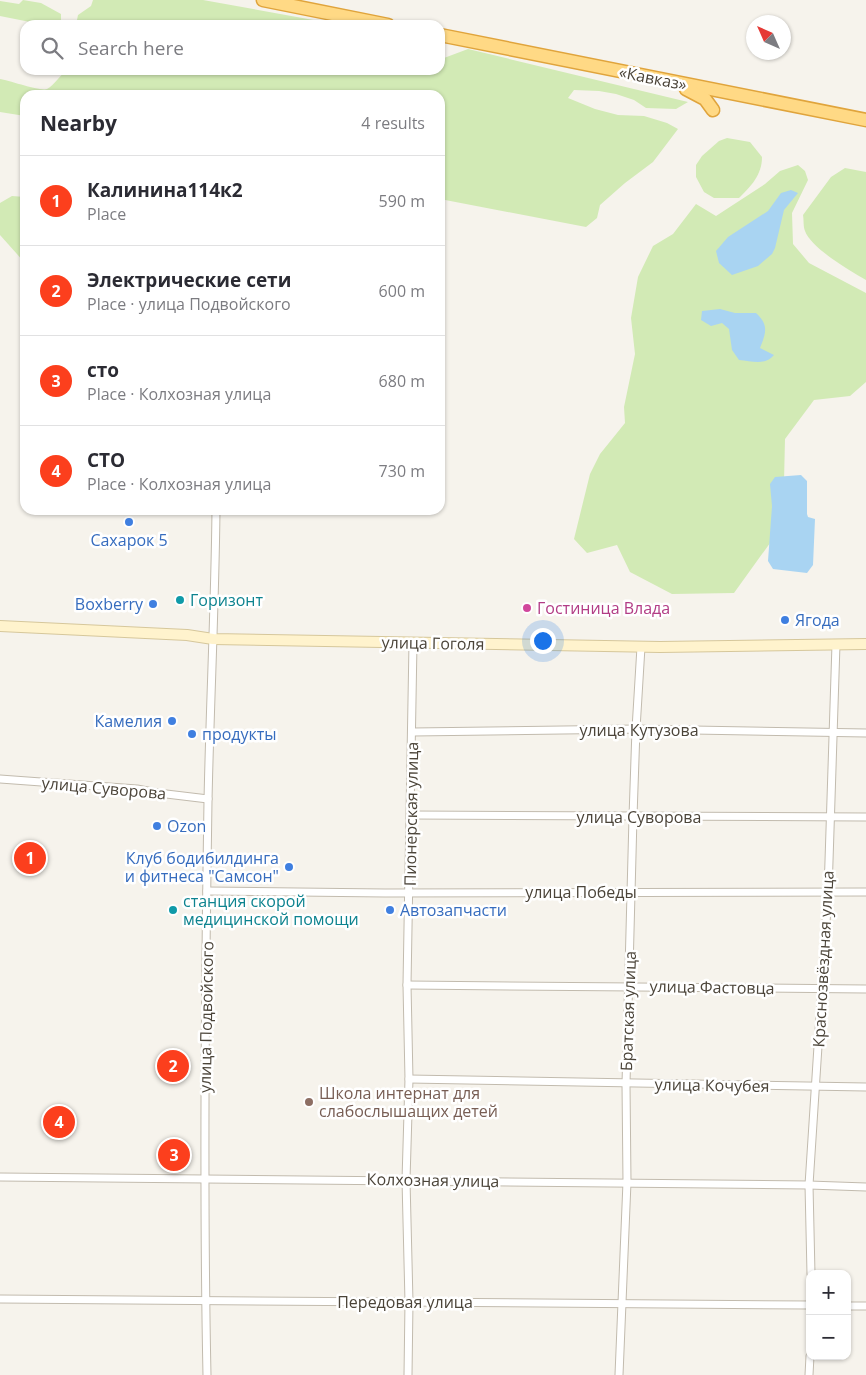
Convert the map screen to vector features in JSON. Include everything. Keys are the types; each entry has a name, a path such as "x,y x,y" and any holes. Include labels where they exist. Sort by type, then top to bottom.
{"highway":[{"path":"263,0 363,20"},
{"name":"«Кавказ»","path":"445,36 866,120"},
{"path":"670,81 705,99 713,110"}],"main road":[{"name":"улица Гоголя","path":"0,626 159,633 213,639 642,647 866,644"}],"street":[{"name":"улица Подвойского","path":"207,1375 204,1178 208,799 216,515"},
{"name":"Пионерская улица","path":"408,1375 409,1302 406,1180 409,1079 408,985 413,642"},
{"name":"Краснозвёздная улица","path":"811,1270 809,1185 817,1086 828,892 836,644"},
{"name":"Братская улица","path":"619,1375 627,1182 626,1084 636,729 642,647"},
{"name":"улица Кутузова","path":"413,732 636,729 866,732"},
{"name":"улица Суворова","path":"0,779 137,789 208,799"},
{"name":"улица Суворова","path":"411,815 866,817"},
{"name":"улица Победы","path":"207,891 410,893 866,892"},
{"name":"улица Фастовца","path":"408,985 866,989"},
{"name":"улица Кочубея","path":"409,1079 866,1087"},
{"name":"Колхозная улица","path":"0,1176 627,1182 866,1187"},
{"name":"Передовая улица","path":"0,1299 806,1305"},
{"path":"851,1306 866,1306"},
{"path":"809,1375 810,1360"}],"green space":[{"path":"23,0 41,3 61,14 61,20 20,20 0,16 0,1 19,4"},
{"path":"93,0 203,0 313,20 77,20 78,15 91,6"},
{"path":"468,49 688,102 676,109 646,108 634,100 616,94 574,90 568,98 595,109 618,115 644,116 667,123 678,129 653,162 600,205 597,218 586,227 445,200 445,90 20,90 20,115 0,112 0,79 47,89 62,75 445,75 445,58"},
{"path":"727,138 750,142 762,157 762,163 755,180 739,198 714,198 704,192 696,177 696,165 702,156 719,141"},
{"path":"798,165 805,171 808,180 792,213 793,244 809,263 866,293 866,382 850,396 814,400 785,439 783,525 734,593 672,594 630,572 617,545 587,553 574,539 590,474 600,454 625,423 624,407 635,354 631,318 638,277 653,246 673,234 696,204 716,216 765,184 780,171"},
{"path":"845,168 866,172 866,280 823,252 809,238 804,227 803,215 831,177"},
{"path":"12,196 20,197 20,257 0,235 0,203"}],"water":[{"path":"791,190 798,193 784,210 772,254 758,266 732,275 719,263 716,251 728,237 768,211 781,193"},
{"path":"720,309 735,313 756,313 765,325 764,338 760,348 774,355 767,361 762,362 739,360 732,350 729,329 722,323 711,326 701,320 702,311"},
{"path":"801,475 807,481 807,514 808,517 815,519 813,565 807,573 773,569 768,561 772,506 770,484 775,477"}],"place":[{"name":"Сахарок 5","path":"129,522"},
{"name":"Горизонт","path":"180,600"},
{"name":"Boxberry","path":"153,604"},
{"name":"Гостиница Влада","path":"527,608"},
{"name":"Ягода","path":"785,620"},
{"name":"Камелия","path":"172,721"},
{"name":"продукты","path":"192,734"},
{"name":"Ozon","path":"157,826"},
{"name":"Калинина114к2","path":"30,858"},
{"name":"Клуб бодибилдинга и фитнеса \"Самсон\"","path":"289,867"},
{"name":"станция скорой медицинской помощи","path":"173,910"},
{"name":"Автозапчасти","path":"390,910"},
{"name":"Электрические сети","path":"173,1066"},
{"name":"Школа интернат для слабослышащих детей","path":"309,1102"},
{"name":"СТО","path":"59,1122"},
{"name":"сто","path":"174,1155"}]}
